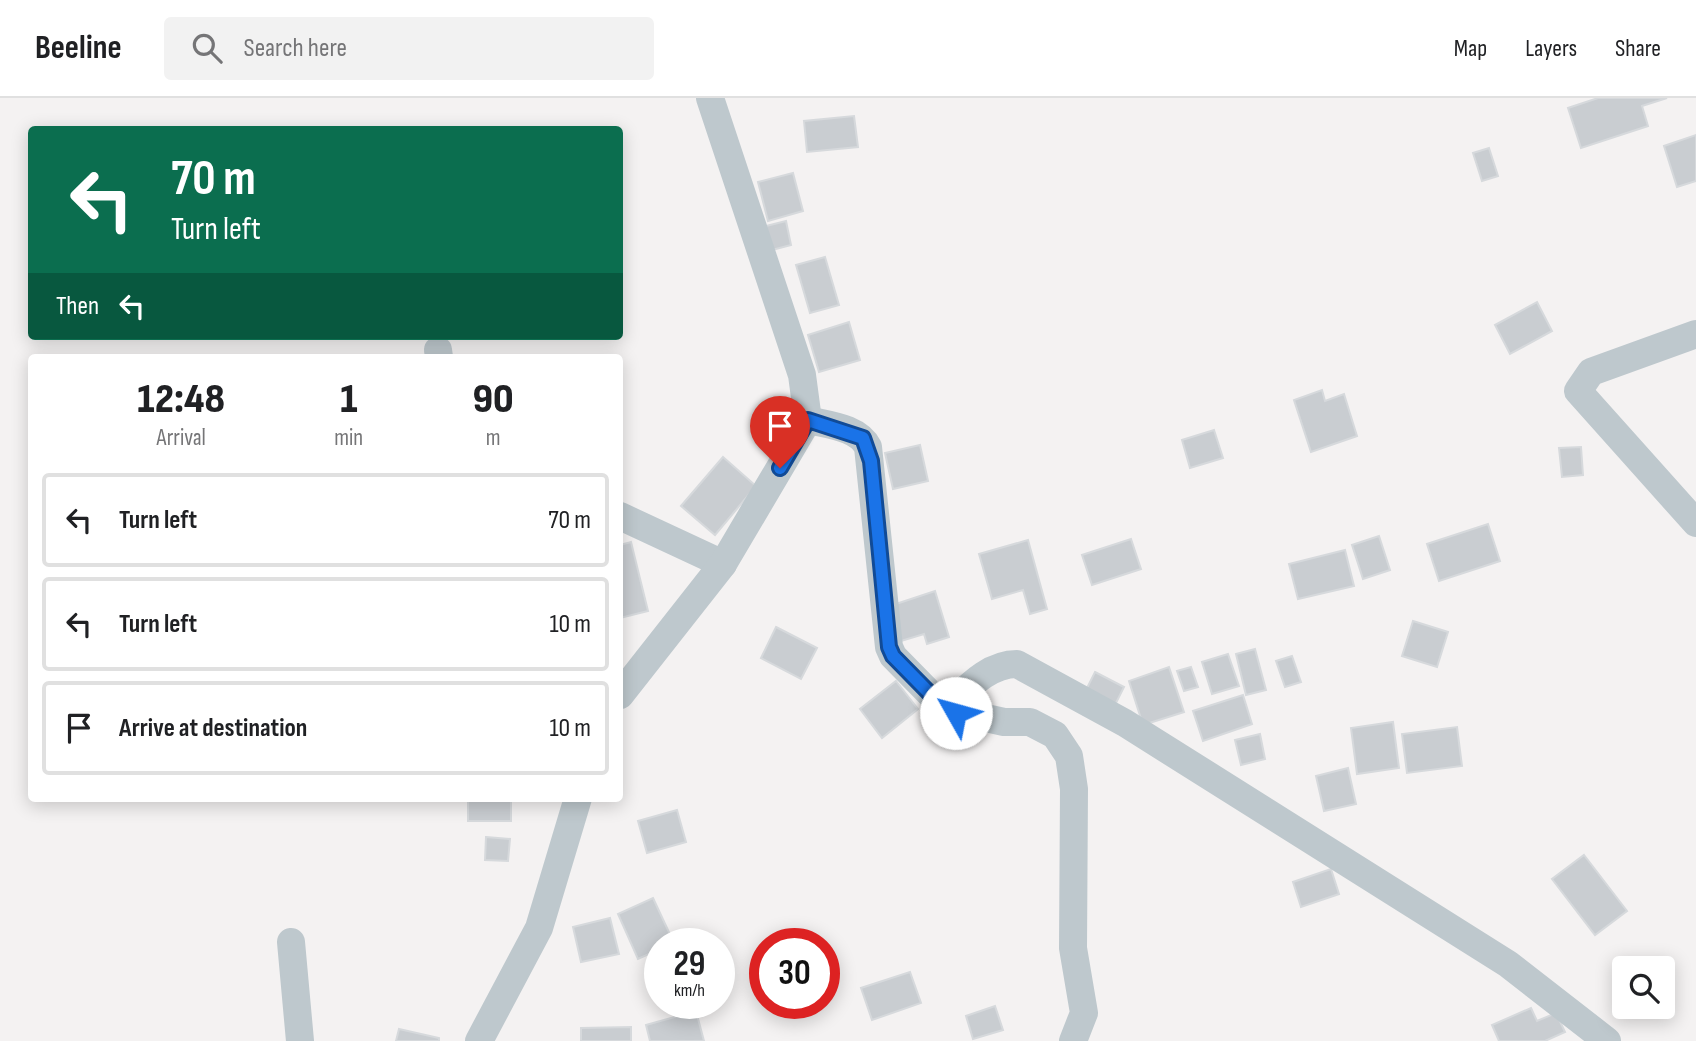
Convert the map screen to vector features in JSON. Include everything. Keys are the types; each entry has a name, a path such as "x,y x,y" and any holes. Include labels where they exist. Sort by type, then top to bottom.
{"street":[{"path":"623,691 723,564 808,420 803,375 710,98"},
{"path":"1696,334 1591,372 1578,391 1696,523"},
{"path":"808,420 855,433 863,438 868,447 889,647 893,656 945,709 1004,722 1030,722 1055,736 1069,756 1074,789 1073,948 1084,1013 1073,1041"},
{"path":"623,517 723,564"},
{"path":"945,709 982,676 1004,664 1017,664 1125,723 1508,964 1607,1041"},
{"path":"479,1041 539,928 577,802"},
{"path":"291,942 300,1041"}],"building":[{"path":"1598,98 1667,98 1642,106 1648,126 1581,148 1568,108"},
{"path":"854,116 858,147 807,152 804,121"},
{"path":"1696,135 1696,181 1677,187 1664,146"},
{"path":"1489,148 1498,176 1482,181 1473,153"},
{"path":"793,173 803,211 768,221 758,182"},
{"path":"786,221 791,245 772,250 766,226"},
{"path":"825,257 839,305 810,313 796,265"},
{"path":"1537,302 1552,331 1510,354 1495,325"},
{"path":"849,322 860,360 819,372 808,335"},
{"path":"1322,390 1325,401 1344,394 1357,436 1311,452 1294,400"},
{"path":"1214,430 1223,458 1190,468 1182,440"},
{"path":"920,445 928,481 893,489 885,453"},
{"path":"1581,447 1583,475 1562,477 1559,448"},
{"path":"723,457 756,486 715,535 681,506"},
{"path":"1488,524 1500,561 1439,581 1427,544"},
{"path":"1379,536 1390,570 1363,579 1352,545"},
{"path":"1131,539 1141,569 1092,585 1082,555"},
{"path":"1028,540 1047,609 1030,614 1023,590 992,599 979,554"},
{"path":"631,542 648,611 623,617 623,544"},
{"path":"1345,550 1354,586 1298,599 1289,564"},
{"path":"935,591 949,637 927,644 924,634 901,641 890,606"},
{"path":"1413,621 1448,632 1437,667 1402,656"},
{"path":"776,627 817,648 801,679 761,658"},
{"path":"1255,649 1266,690 1246,695 1236,654"},
{"path":"1228,654 1239,686 1212,694 1202,662"},
{"path":"1292,656 1301,682 1285,687 1276,661"},
{"path":"1169,667 1184,712 1143,725 1129,681"},
{"path":"1191,667 1198,687 1184,691 1177,671"},
{"path":"1095,672 1124,687 1111,713 1082,698"},
{"path":"896,681 918,709 882,738 860,709"},
{"path":"1243,695 1252,724 1203,741 1193,711"},
{"path":"1393,722 1399,768 1357,774 1351,728"},
{"path":"1457,727 1462,766 1407,773 1402,734"},
{"path":"1260,734 1265,759 1241,765 1235,740"},
{"path":"1348,768 1356,804 1324,811 1316,776"},
{"path":"468,802 511,802 511,821 468,821"},
{"path":"677,810 686,842 647,853 638,821"},
{"path":"486,837 510,839 508,861 485,860"},
{"path":"1584,855 1627,911 1595,935 1552,879"},
{"path":"1331,869 1339,894 1301,907 1293,882"},
{"path":"653,898 667,928 644,928 644,956 638,959 618,914"},
{"path":"610,918 619,954 581,962 573,927"},
{"path":"910,972 921,1003 872,1020 861,988"},
{"path":"995,1006 1003,1030 973,1039 966,1016"},
{"path":"1531,1008 1537,1021 1556,1013 1565,1032 1545,1041 1499,1041 1492,1025"},
{"path":"667,1019 698,1019 704,1041 650,1041 646,1025"},
{"path":"631,1027 631,1041 581,1041 581,1028"},
{"path":"399,1029 439,1038 439,1041 396,1041"}],"route":[{"path":"780,468 808,420 855,433 863,438 871,461 889,647 893,656 945,709 956,713"}]}
